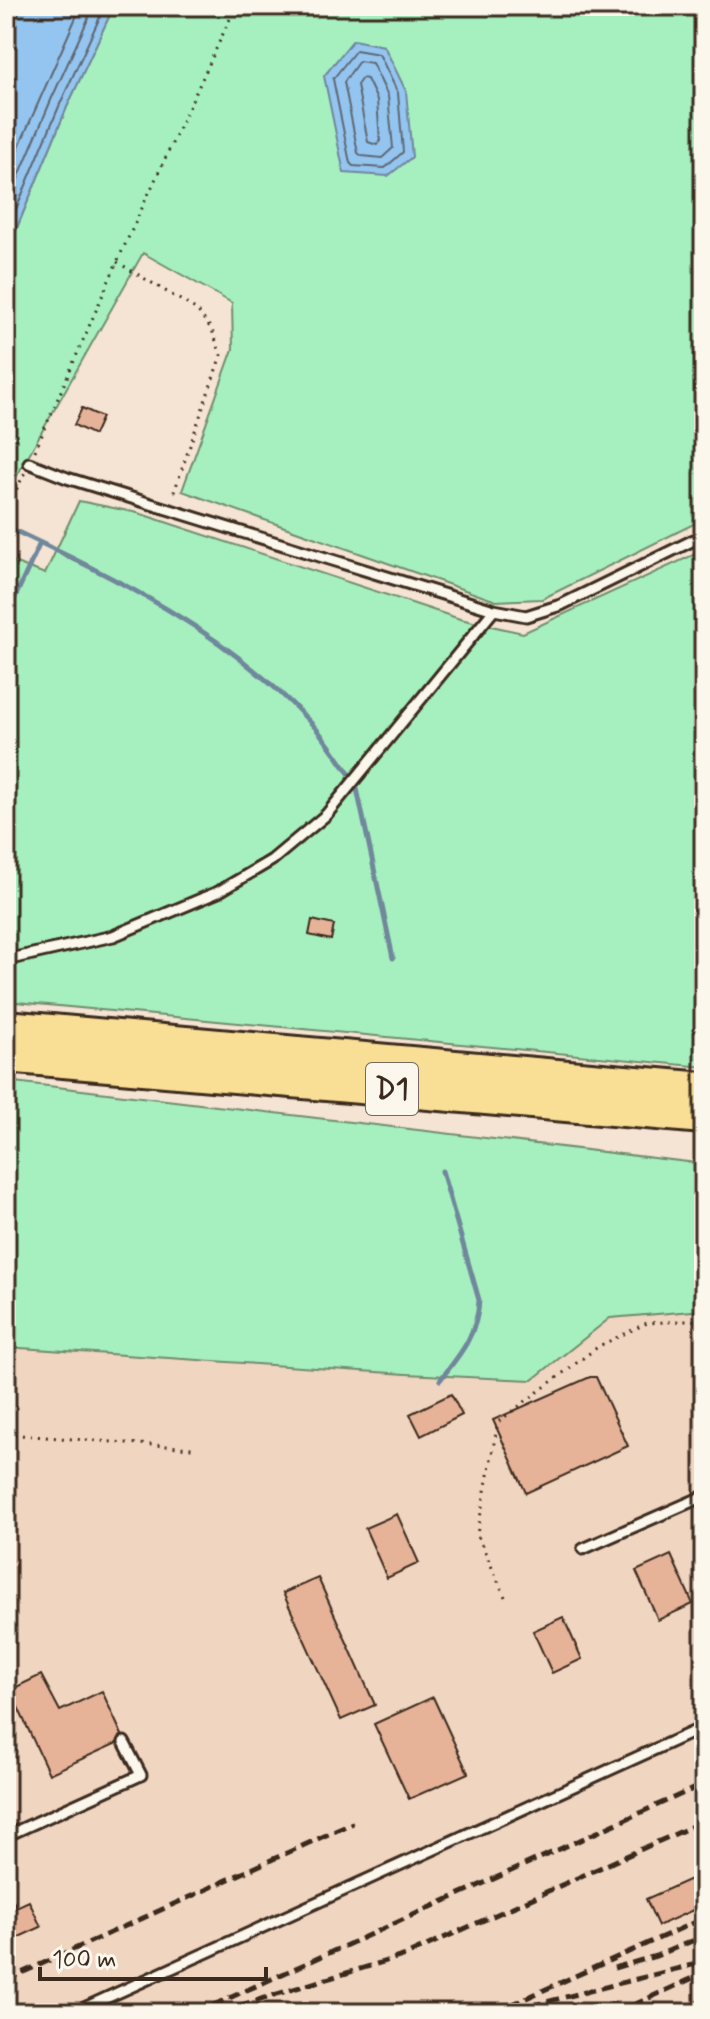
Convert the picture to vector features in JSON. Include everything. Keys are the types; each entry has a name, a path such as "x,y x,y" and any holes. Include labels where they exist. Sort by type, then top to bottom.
{"highway":[{"name":"D1","path":"6,1027 82,1048 704,1117"},
{"name":"D1","path":"6,1056 82,1048 704,1089"}],"lane":[{"path":"29,463 67,478 494,610 526,616 561,605 704,535"},
{"path":"6,960 113,936 218,892 272,860 326,815 494,610"},
{"path":"583,1549 704,1496"},
{"path":"73,2013 704,1727"},
{"path":"6,1836 141,1775 124,1742"}],"path":[{"path":"6,511 236,6"},
{"path":"117,262 197,310 212,330 221,355 169,508"},
{"path":"505,1597 477,1534 498,1422 599,1346 647,1323 704,1320"},
{"path":"6,1434 193,1448"}],"shaded area":[{"path":"704,1310 704,2013 6,2013 6,1347 532,1380 610,1318"}],"green space":[{"path":"114,6 575,6 580,10 598,6 704,6 704,519 542,599 496,601 182,491 233,349 232,303 143,253 6,495 6,254 67,107"},
{"path":"79,501 138,513 460,619 523,633 704,550 704,1067 6,1001 6,569 11,561 45,574"},
{"path":"6,1081 704,1164 704,1310 610,1318 532,1380 6,1347"}],"water":[{"path":"22,6 114,6 67,107 6,254 6,40"},
{"path":"353,40 384,46 406,91 412,157 388,176 344,173 324,76"}],"building":[{"path":"82,408 102,417 94,435 74,425"},
{"path":"312,920 334,925 331,940 309,935"},
{"path":"596,1377 628,1446 526,1493 493,1420"},
{"path":"451,1394 462,1415 421,1436 410,1414"},
{"path":"397,1514 419,1563 387,1578 365,1528"},
{"path":"671,1555 693,1604 658,1620 636,1571"},
{"path":"318,1578 375,1705 341,1720 283,1593"},
{"path":"563,1617 582,1659 552,1673 533,1631"},
{"path":"41,1675 60,1711 102,1691 122,1735 117,1743 49,1774 10,1690"},
{"path":"433,1697 468,1773 409,1799 374,1724"},
{"path":"704,1873 704,1905 658,1926 646,1899"},
{"path":"6,1885 16,1907 29,1901 41,1927 6,1943"}],"waterway":[{"path":"7,527 168,610 242,660 316,728 351,776"},
{"path":"6,617 40,543"},
{"path":"356,784 393,958"},
{"path":"440,1380 471,1333 479,1300 442,1171"}],"railway":[{"path":"196,2013 704,1784"},
{"path":"221,2011 406,1955 704,1821"},
{"path":"6,1980 353,1823"},
{"path":"493,2013 704,1918"},
{"path":"614,1968 656,1956 704,1936"},
{"path":"530,2006 704,1962"},
{"path":"616,2013 704,1973"},
{"path":"683,2013 704,1998"}]}
